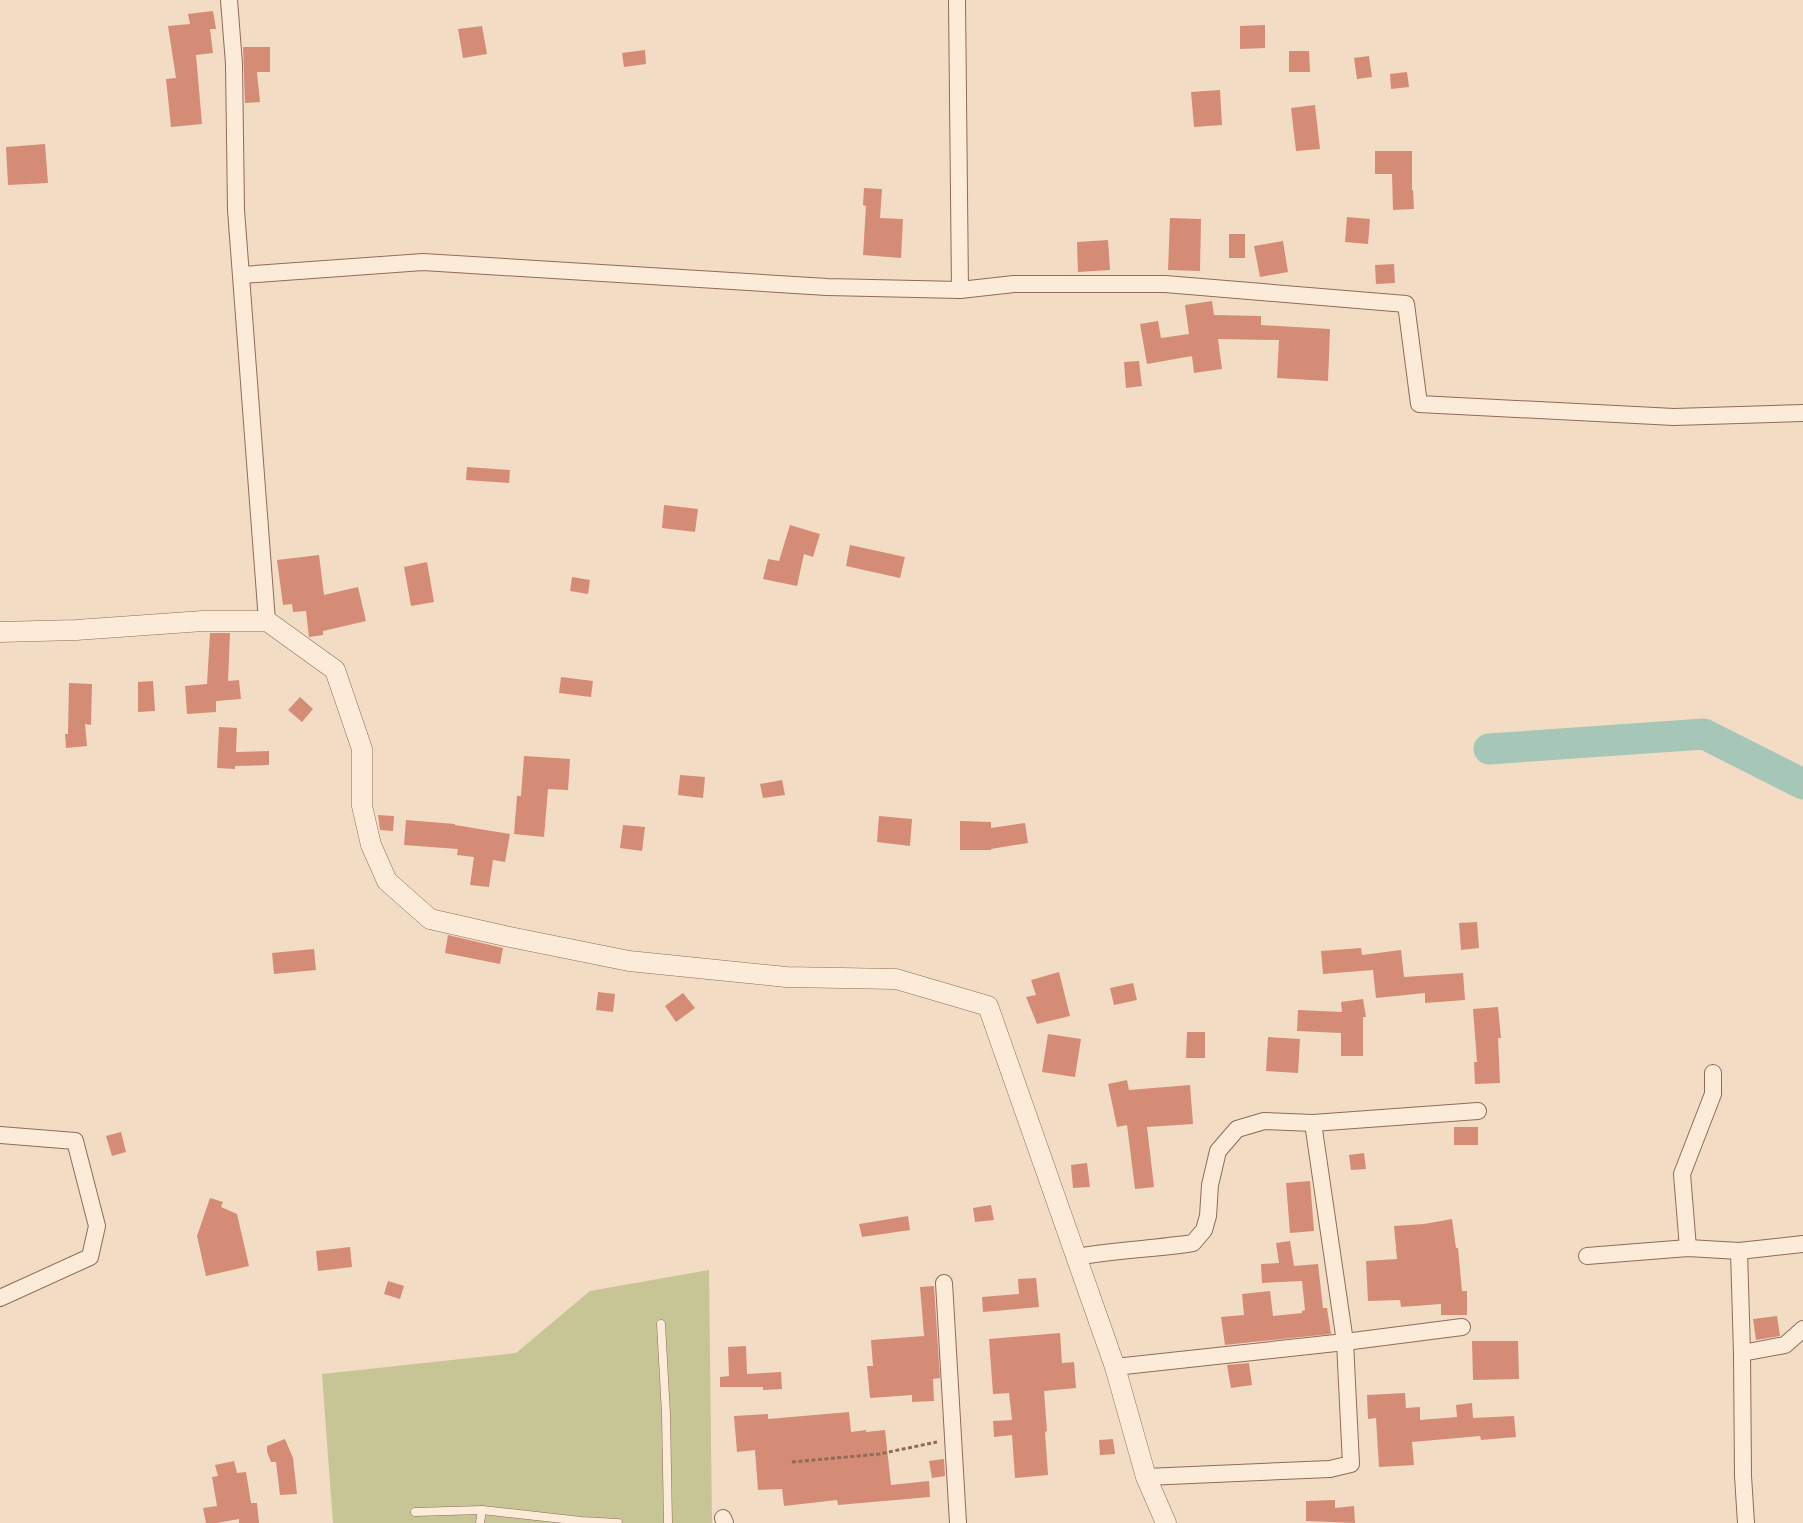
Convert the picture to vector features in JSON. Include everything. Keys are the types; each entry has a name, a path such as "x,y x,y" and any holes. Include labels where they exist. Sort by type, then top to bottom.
{"street":[{"path":"229,0 234,64 236,210 267,621"},
{"path":"958,0 960,290"},
{"path":"242,275 423,262 828,287 960,290 1014,284 1165,284 1406,304 1419,404 1674,417 1803,413"},
{"path":"0,632 76,630 204,620 267,621 335,670 362,749 362,806 371,845 387,881 430,919 629,961 786,977 896,979 988,1006 1115,1367 1146,1478 1166,1523"},
{"path":"1688,1248 1682,1174 1713,1094 1713,1073"},
{"path":"1076,1257 1193,1243 1204,1230 1208,1216 1210,1184 1218,1150 1237,1129 1264,1122 1313,1123 1478,1112"},
{"path":"1146,1478 1330,1469 1351,1464 1345,1342 1313,1123"},
{"path":"0,1135 75,1142 97,1226 90,1257 0,1298"},
{"path":"1587,1256 1688,1248 1739,1251 1803,1244"},
{"path":"1739,1251 1743,1476 1746,1523"},
{"path":"944,1283 958,1523"},
{"path":"1115,1367 1345,1342 1462,1327"},
{"path":"1742,1353 1785,1345 1803,1328"}],"lane":[{"path":"661,1324 666,1414 668,1523"},
{"path":"480,1523 482,1510"},
{"path":"415,1512 482,1510 618,1523"}],"path":[{"path":"792,1462 878,1454 954,1438"}],"shaded area":[{"path":"709,1270 712,1523 333,1523 322,1374 516,1353 590,1291"}],"building":[{"path":"213,11 216,29 210,29 213,53 196,55 202,124 171,127 166,79 176,78 168,26 190,24 188,14"},
{"path":"1265,25 1265,48 1240,49 1240,26"},
{"path":"482,26 487,54 463,58 458,29"},
{"path":"243,47 270,47 270,72 257,72 260,102 245,103"},
{"path":"645,50 646,64 624,67 622,53"},
{"path":"1289,51 1309,51 1310,72 1289,72"},
{"path":"1369,56 1372,77 1357,79 1354,58"},
{"path":"1407,72 1409,87 1391,89 1390,74"},
{"path":"1220,90 1222,125 1194,127 1191,92"},
{"path":"1315,105 1320,149 1296,151 1291,108"},
{"path":"45,144 48,183 8,185 6,147"},
{"path":"1375,151 1412,151 1414,209 1393,210 1392,174 1375,174"},
{"path":"864,188 882,189 880,218 903,219 901,258 863,255 866,206 863,205"},
{"path":"1347,217 1370,219 1368,244 1345,242"},
{"path":"1170,218 1201,219 1200,271 1168,270"},
{"path":"1229,234 1245,234 1245,258 1229,258"},
{"path":"1108,240 1110,270 1078,272 1077,242"},
{"path":"1283,241 1288,272 1260,277 1254,246"},
{"path":"1394,264 1395,283 1376,284 1375,265"},
{"path":"1212,301 1214,315 1261,316 1261,325 1330,329 1328,381 1277,378 1279,340 1218,339 1222,369 1194,373 1192,356 1147,364 1140,324 1158,321 1161,338 1189,334 1185,305"},
{"path":"1139,361 1142,386 1126,388 1124,362"},
{"path":"467,467 510,470 509,483 466,480"},
{"path":"664,505 698,509 695,532 662,528"},
{"path":"790,525 820,534 813,557 804,554 797,586 763,579 768,559 779,561"},
{"path":"850,545 905,557 900,578 846,566"},
{"path":"319,555 324,595 358,587 366,621 323,631 323,635 309,637 306,611 293,612 292,604 283,605 277,560"},
{"path":"427,562 434,602 411,606 404,567"},
{"path":"572,577 590,580 588,594 570,591"},
{"path":"210,633 230,633 228,681 239,680 241,699 216,701 216,712 187,714 185,686 207,684"},
{"path":"561,677 593,681 591,697 559,693"},
{"path":"153,681 155,711 138,712 138,682"},
{"path":"69,683 92,684 91,725 85,724 87,746 66,748 65,734 68,734"},
{"path":"300,697 313,709 302,722 288,710"},
{"path":"219,727 237,728 236,752 269,751 269,765 235,766 235,769 217,768"},
{"path":"524,756 570,759 568,790 548,789 544,837 514,834 517,796 521,796"},
{"path":"680,775 705,777 703,798 678,795"},
{"path":"782,780 785,795 763,798 760,784"},
{"path":"378,815 394,816 393,831 380,830"},
{"path":"879,816 912,819 910,846 877,842"},
{"path":"406,820 455,824 510,834 505,862 493,860 489,887 470,885 474,857 457,855 458,849 404,845"},
{"path":"960,821 991,822 991,828 1025,823 1028,843 991,850 960,850"},
{"path":"623,825 645,827 642,851 620,848"},
{"path":"1477,922 1479,948 1461,950 1459,923"},
{"path":"448,935 503,948 500,964 445,953"},
{"path":"1361,948 1362,955 1401,950 1404,977 1463,973 1465,1000 1425,1003 1425,993 1376,998 1373,970 1323,974 1321,951"},
{"path":"314,949 316,970 274,974 272,953"},
{"path":"1059,972 1070,1016 1037,1024 1026,997 1036,995 1031,980"},
{"path":"1133,983 1137,1000 1114,1005 1110,988"},
{"path":"598,992 615,994 613,1012 596,1010"},
{"path":"683,993 695,1008 676,1022 665,1006"},
{"path":"1363,999 1366,1017 1363,1017 1363,1056 1341,1056 1341,1033 1297,1031 1298,1010 1342,1012 1341,1002"},
{"path":"1498,1007 1501,1038 1498,1038 1500,1083 1475,1084 1474,1062 1477,1062 1473,1009"},
{"path":"1187,1032 1205,1032 1205,1058 1186,1058"},
{"path":"1048,1034 1081,1039 1075,1077 1042,1072"},
{"path":"1268,1037 1300,1039 1298,1073 1266,1071"},
{"path":"1127,1080 1129,1090 1190,1085 1193,1124 1147,1127 1154,1187 1135,1189 1127,1125 1117,1127 1108,1084"},
{"path":"1454,1127 1478,1127 1478,1145 1454,1145"},
{"path":"121,1132 126,1152 112,1156 106,1136"},
{"path":"1364,1153 1366,1169 1351,1170 1349,1155"},
{"path":"1087,1163 1090,1187 1073,1188 1071,1165"},
{"path":"1310,1181 1314,1231 1290,1233 1286,1183"},
{"path":"210,1198 223,1202 221,1207 237,1214 249,1266 206,1276 197,1236"},
{"path":"991,1205 994,1220 975,1222 973,1208"},
{"path":"908,1216 910,1230 862,1237 859,1224"},
{"path":"1452,1219 1456,1248 1458,1248 1462,1291 1467,1291 1467,1315 1441,1315 1441,1304 1401,1307 1400,1300 1368,1301 1366,1261 1397,1259 1394,1226 1424,1224"},
{"path":"1290,1241 1294,1266 1318,1264 1323,1308 1327,1308 1331,1334 1225,1345 1221,1317 1244,1315 1242,1294 1270,1291 1273,1316 1302,1313 1305,1310 1302,1281 1262,1283 1261,1264 1279,1263 1276,1243"},
{"path":"350,1247 352,1267 318,1271 316,1251"},
{"path":"1036,1278 1039,1307 983,1312 982,1297 1019,1294 1018,1279"},
{"path":"388,1281 404,1286 400,1299 384,1294"},
{"path":"934,1286 940,1378 933,1379 934,1401 912,1402 912,1395 870,1398 867,1366 873,1366 871,1340 924,1336 920,1287"},
{"path":"1777,1316 1780,1336 1756,1340 1753,1319"},
{"path":"1060,1333 1062,1363 1074,1362 1076,1388 1044,1391 1048,1475 1015,1478 1012,1435 994,1437 993,1421 1012,1420 1009,1393 993,1394 989,1339"},
{"path":"1472,1341 1518,1341 1519,1379 1473,1380"},
{"path":"746,1346 747,1374 781,1372 782,1389 763,1390 763,1387 720,1387 720,1377 729,1376 728,1347"},
{"path":"1249,1363 1252,1385 1231,1388 1227,1365"},
{"path":"1405,1393 1406,1408 1420,1407 1420,1420 1457,1417 1456,1405 1472,1403 1473,1418 1514,1416 1516,1437 1481,1440 1480,1436 1412,1442 1414,1465 1379,1467 1376,1418 1368,1419 1367,1395"},
{"path":"849,1412 851,1432 885,1430 891,1485 929,1481 930,1497 838,1505 837,1500 784,1506 782,1489 758,1490 755,1450 737,1452 734,1416 768,1414 768,1419"},
{"path":"285,1439 293,1458 297,1494 280,1495 276,1462 271,1462 267,1452 267,1446"},
{"path":"1113,1439 1115,1454 1100,1455 1099,1440"},
{"path":"944,1459 945,1476 932,1478 929,1461"},
{"path":"234,1461 237,1473 246,1472 251,1503 257,1503 259,1523 239,1523 239,1519 206,1523 203,1508 217,1506 212,1477 218,1476 215,1465"},
{"path":"1335,1500 1335,1508 1354,1506 1355,1523 1306,1521 1306,1501"}],"waterway":[{"path":"1489,749 1704,734 1803,784"}]}
